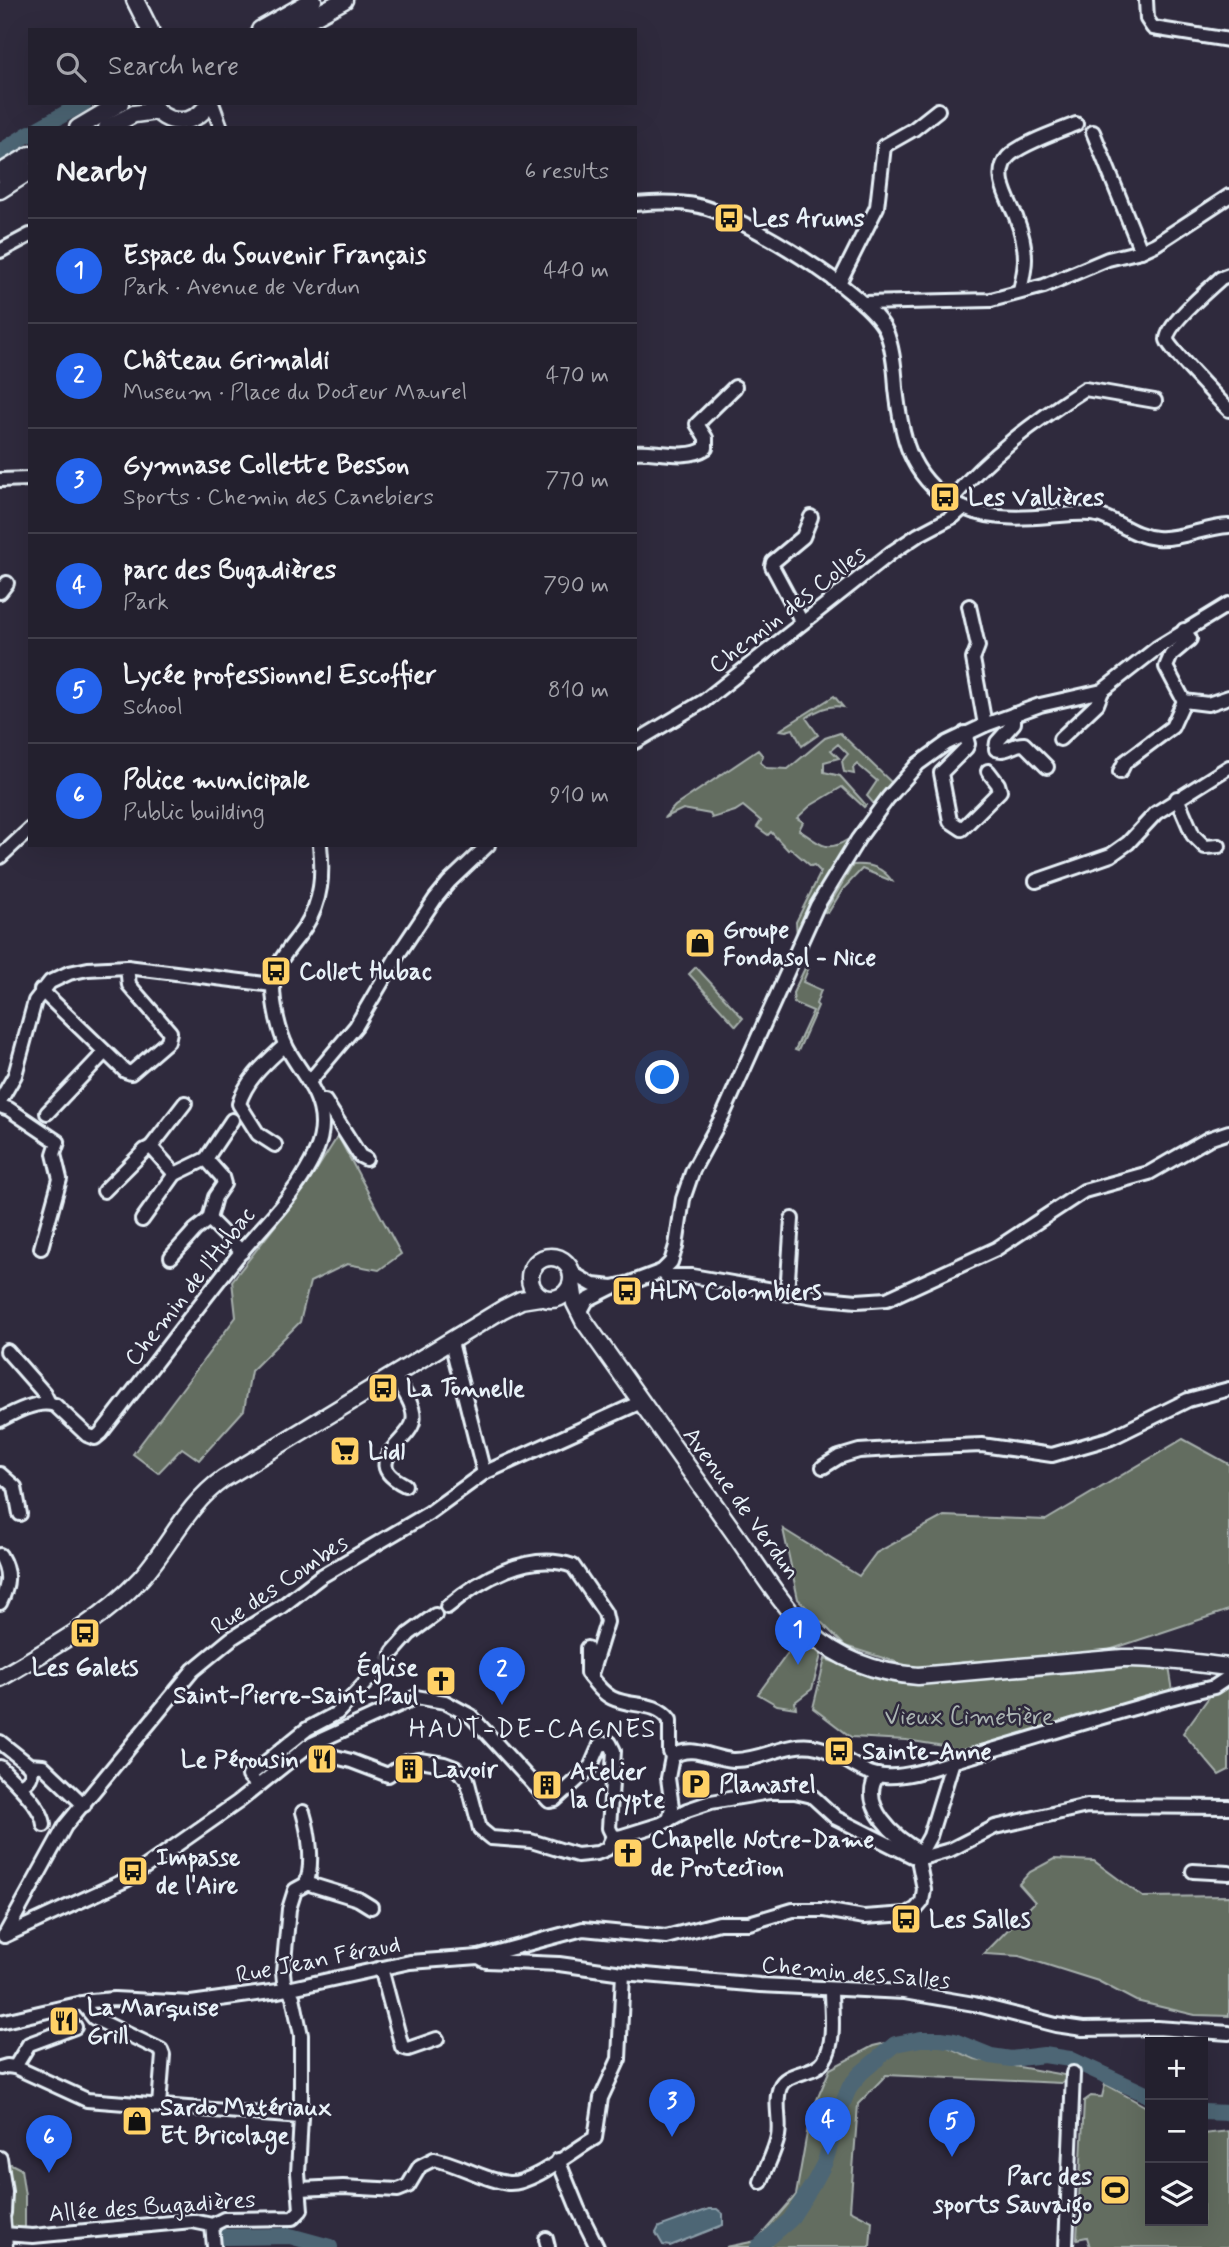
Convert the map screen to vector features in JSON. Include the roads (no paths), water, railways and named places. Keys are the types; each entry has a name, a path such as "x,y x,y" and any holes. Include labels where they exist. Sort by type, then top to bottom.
{"main road":[{"path":"125,0 137,28"},
{"path":"135,0 149,28"},
{"path":"262,28 313,0"},
{"path":"293,28 344,0"},
{"path":"111,126 134,114 161,115 181,122 196,118 208,105"},
{"path":"81,126 115,106"},
{"path":"0,173 28,156"},
{"path":"0,190 28,172"},
{"path":"503,1309 530,1280 535,1264 545,1258 562,1259 563,1289"},
{"path":"530,1280 531,1286 563,1289"},
{"path":"0,1678 116,1603 143,1575 205,1492 222,1479 503,1309 521,1300 563,1289"},
{"name":"Avenue de Verdun","path":"563,1289 795,1617 811,1634 845,1657 886,1671 918,1676 1150,1657 1174,1662 1228,1666"},
{"path":"1150,1657 1205,1656 1228,1666"},
{"path":"0,2204 2,2235"}],"street":[{"path":"1146,0 1147,19 1153,28 1229,40"},
{"path":"211,105 220,126"},
{"path":"839,283 877,207 884,146 914,129 938,110"},
{"path":"196,118 220,126"},
{"path":"1020,291 1025,260 1016,217 1006,199 1002,182 1003,166 1008,157 1034,142 1076,124"},
{"path":"1093,132 1141,251"},
{"path":"863,303 973,302 1044,286 1108,259 1141,251 1156,244 1229,196"},
{"path":"637,204 674,203 707,208 782,246 839,283 877,316 890,341 900,421 913,462 927,483 950,501 984,515 1022,519 1065,515 1100,516 1127,530 1156,538 1229,526"},
{"path":"0,251 28,236"},
{"path":"1229,275 1221,278 1174,325 1167,336 1171,349 1229,410"},
{"path":"637,452 699,453 706,448 706,438 697,424 735,387"},
{"path":"950,501 970,478 1031,424 1085,389 1154,401"},
{"path":"0,480 28,479"},
{"name":"Chemin des Colles","path":"637,741 704,701 891,553 963,508"},
{"path":"802,622 772,566 773,562 803,537 811,517"},
{"path":"582,1317 587,1300 666,1267 676,1247 683,1199 693,1170 727,1107 828,885 902,781 930,754 965,733 1041,705 1102,691 1184,630 1229,604"},
{"path":"969,606 978,646 973,659 985,725"},
{"path":"1184,630 1190,639 1171,655 1166,667 1184,701"},
{"path":"1060,739 1097,704 1102,691"},
{"path":"1184,701 1208,704 1229,697"},
{"path":"1120,772 1125,762 1172,727 1184,701"},
{"path":"1014,714 1014,723 998,742 996,749 1005,750 1019,743 1024,744 1047,767"},
{"path":"965,733 968,744 966,748 941,773 950,821 962,829 1000,791 988,771"},
{"path":"1036,881 1111,855 1128,843 1156,813 1229,767"},
{"path":"1177,798 1193,835 1205,848 1219,846"},
{"path":"0,857 28,832"},
{"path":"320,847 322,864 319,897 305,927 282,958 273,985 285,1045 318,1101 325,1101 360,1156 366,1159"},
{"path":"309,1082 356,1027 399,953 435,899 486,847"},
{"path":"41,1248 60,1179 54,1154 58,1142 0,1104 15,1075 30,1012 41,990 50,982 69,973 127,967 273,985"},
{"path":"41,990 125,1071 131,1073 168,1041 170,1032 130,985 127,967"},
{"path":"275,1145 258,1134 239,1104 255,1074 285,1045"},
{"path":"47,1113 105,1052"},
{"name":"Chemin de l'Hubac","path":"7,1351 44,1393 49,1403 55,1405 87,1435 94,1437 101,1433 300,1182 312,1161 322,1128 318,1101"},
{"path":"104,1191 151,1147 185,1103"},
{"path":"142,1220 175,1174 206,1159 232,1120"},
{"path":"666,1267 692,1276 788,1294 865,1301 887,1299 996,1249 1084,1191 1149,1173 1208,1139 1229,1132"},
{"path":"151,1147 175,1174"},
{"name":"Chemin de l'Hubac","path":"206,1159 222,1177 224,1184 215,1197 209,1219"},
{"path":"171,1257 195,1230 209,1219 242,1252"},
{"path":"788,1294 792,1219"},
{"path":"563,1289 593,1285 613,1287"},
{"path":"451,1342 484,1473"},
{"path":"394,1376 411,1408 414,1420 389,1453 387,1467 391,1476 405,1485"},
{"path":"823,1467 839,1457 859,1451 908,1448 982,1445 1052,1455 1111,1438 1188,1400 1229,1389"},
{"name":"Rue des Combes","path":"3,1936 65,1826 193,1670 232,1638 281,1607 320,1577 429,1513 484,1473 641,1402"},
{"path":"0,1420 49,1403"},
{"path":"0,1474 15,1487 20,1514"},
{"path":"0,1555 8,1577 0,1603"},
{"path":"447,1607 480,1581 504,1569 541,1562 573,1566 605,1613 607,1622 590,1677"},
{"path":"393,1652 409,1634 435,1615"},
{"path":"587,1648 586,1669 590,1677 614,1699 655,1708 667,1717 671,1724 669,1820"},
{"path":"672,1757 684,1751 740,1760 790,1746 809,1745 819,1747 878,1775 910,1773 1198,1690 1209,1684 1228,1666"},
{"path":"258,1786 249,1776 307,1729 337,1713 373,1675"},
{"path":"3,1936 128,1879 172,1850 308,1746 416,1697 452,1704 471,1716 549,1801 555,1800 586,1773 600,1745 607,1742 612,1745 614,1751 609,1823 610,1832 619,1837 644,1830 711,1802 770,1792 804,1793 836,1818 912,1856 950,1850 995,1827 1087,1806 1229,1807"},
{"path":"0,1742 4,1742 32,1770 31,1777 19,1786"},
{"path":"308,1746 387,1775 407,1762 420,1760 444,1763 455,1768 467,1779 480,1829 491,1838 531,1841 578,1855 607,1849 613,1836"},
{"path":"479,1957 583,1929 666,1937 719,1923 749,1923 793,1910 824,1910 864,1917 907,1914 919,1907 923,1895 920,1854 930,1836 953,1761"},
{"path":"29,1765 43,1766 84,1805"},
{"path":"0,1767 44,1817 44,1825"},
{"path":"878,1775 871,1789 871,1797 878,1813 898,1838 920,1854"},
{"path":"671,1801 677,1807 687,1810"},
{"path":"303,1812 309,1853 306,1883"},
{"path":"1193,1871 1229,1873"},
{"path":"371,1907 358,1899 306,1883 295,1890 289,1909 283,1978 293,1997 301,2035 298,2173 300,2189 398,2190 408,2186 420,2166 435,2159 508,2183 523,2181 595,2138 601,2098 619,2059 623,1973"},
{"name":"Rue Jean Féraud","path":"0,2022 82,2003 114,1999 191,2003 288,1989 410,1962 479,1957"},
{"name":"Chemin des Salles","path":"479,1957 485,1961 559,1964 623,1973 831,1990 904,1992 974,2004 1056,2025 1083,2029 1157,2028 1229,2033"},
{"path":"381,1968 402,2047 408,2049 437,2039"},
{"path":"761,2182 778,2139 780,2085 822,2063 826,2057 830,2042 831,1990"},
{"path":"82,2003 94,2018 161,2050 163,2055 159,2105"},
{"path":"15,2067 29,2044 75,2027"},
{"path":"0,2068 15,2067 87,2100 301,2118"},
{"path":"1066,2247 1073,2073"},
{"path":"0,2159 5,2192 2,2235"},
{"path":"558,2160 597,2247"},
{"name":"Allée des Bugadières","path":"2,2235 33,2236 192,2221 212,2225 223,2219 293,2218 301,2210 300,2189"},
{"path":"212,2225 214,2247"}],"water":[{"path":"709,2209 717,2209 723,2214 723,2225 670,2246 663,2245 656,2233 659,2227"}],"waterway":[{"path":"43,126 80,105"},
{"path":"0,152 28,134"},
{"path":"758,2247 790,2220 815,2181 825,2162 850,2086 895,2044 921,2039 941,2039 954,2041 991,2056 1011,2059 1044,2055 1070,2059 1145,2094"},
{"path":"1208,2112 1229,2113"},
{"path":"224,2237 290,2236 330,2247"}],"tunnel":[{"path":"373,1675 393,1652"}],"place":[{"name":"Les Arums","path":"729,218"},
{"name":"Les Vallières","path":"945,497"},
{"name":"Groupe Fondasol - Nice","path":"700,943"},
{"name":"Collet Hubac","path":"276,971"},
{"name":"HLM Colombiers","path":"627,1291"},
{"name":"La Tonnelle","path":"383,1388"},
{"name":"Lidl","path":"345,1451"},
{"name":"Les Galets","path":"85,1633"},
{"name":"Espace du Souvenir Français","path":"798,1665"},
{"name":"Église Saint-Pierre-Saint-Paul","path":"441,1681"},
{"name":"Château Grimaldi","path":"502,1705"},
{"name":"Sainte-Anne","path":"839,1751"},
{"name":"Le Pérousin","path":"322,1759"},
{"name":"Lavoir","path":"409,1769"},
{"name":"Planastel","path":"696,1784"},
{"name":"Atelier la Crypte","path":"547,1785"},
{"name":"Chapelle Notre-Dame de Protection","path":"628,1853"},
{"name":"Impasse de l'Aire","path":"133,1871"},
{"name":"Les Salles","path":"906,1919"},
{"name":"La Marquise Grill","path":"64,2021"},
{"name":"Sardo Matériaux Et Bricolage","path":"137,2121"},
{"name":"Gymnase Collette Besson","path":"672,2137"},
{"name":"parc des Bugadières","path":"828,2155"},
{"name":"Lycée professionnel Escoffier","path":"952,2157"},
{"name":"Police municipale","path":"49,2173"},
{"name":"Parc des sports Sauvaigo","path":"1115,2190"}],"district":[{"name":"HAUT-DE-CAGNES","path":"533,1728"}],"park label":[{"name":"Vieux Cimetière","path":"969,1716"}]}
